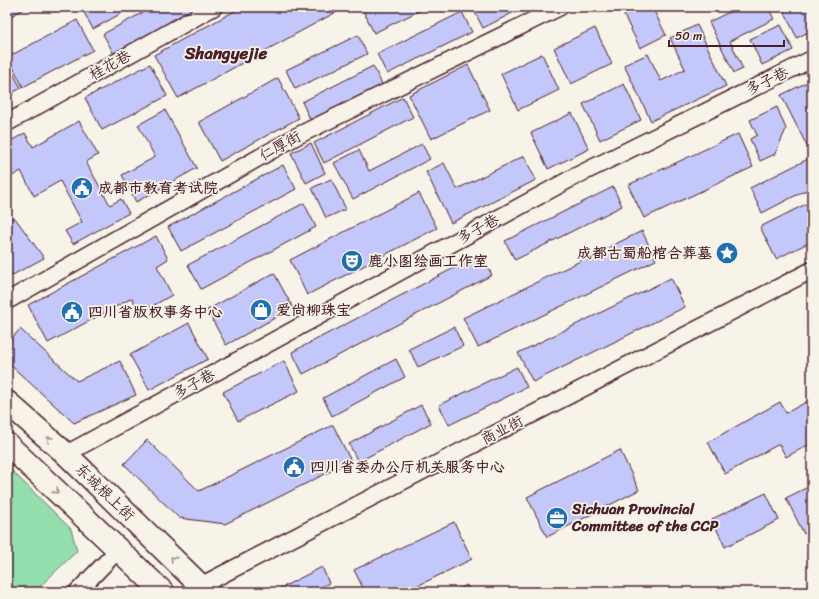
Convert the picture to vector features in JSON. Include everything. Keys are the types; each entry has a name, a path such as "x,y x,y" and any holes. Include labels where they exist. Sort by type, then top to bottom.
{"main road":[{"name":"东城根上街","path":"7,402 66,454 201,590"},
{"path":"7,444 163,592"}],"street":[{"name":"桂花巷","path":"7,124 214,7"},
{"name":"仁厚街","path":"7,301 297,136 560,7"},
{"name":"多子巷","path":"66,454 572,178 812,59"},
{"name":"商业街","path":"201,590 812,270"},
{"path":"77,592 118,550"}],"green space":[{"path":"7,466 71,529 77,551 34,592 7,592"},
{"path":"128,587 134,592 99,592"}],"building":[{"path":"7,7 28,7 7,18"},
{"path":"81,7 118,7 122,13 93,29"},
{"path":"153,7 200,7 114,54 103,34"},
{"path":"242,7 338,7 340,10 178,98 154,55"},
{"path":"427,7 374,33 362,8"},
{"path":"472,7 524,7 483,28"},
{"path":"620,7 662,7 654,11 666,35 640,48"},
{"path":"739,7 768,7 774,19 730,41 743,69 734,73 709,22"},
{"path":"782,7 812,7 812,30 797,38"},
{"path":"462,12 472,32 387,74 377,54"},
{"path":"77,20 93,50 23,87 8,57"},
{"path":"697,25 726,86 651,121 624,65 648,54 661,81 685,69 670,38"},
{"path":"781,25 793,50 762,65 750,39"},
{"path":"595,28 612,64 571,84 554,48"},
{"path":"358,35 367,54 295,89 286,70"},
{"path":"542,54 559,90 518,110 501,74"},
{"path":"150,64 167,96 102,130 85,98"},
{"path":"468,65 490,110 431,139 409,95"},
{"path":"373,66 383,86 311,121 302,102"},
{"path":"13,73 21,88 7,96 7,76"},
{"path":"278,78 299,118 220,161 199,122"},
{"path":"812,80 812,143 807,146 781,95"},
{"path":"624,84 641,120 600,140 583,104"},
{"path":"403,97 413,117 324,163 314,143"},
{"path":"777,107 786,129 775,154 760,161 750,139 757,135 750,120"},
{"path":"165,110 197,168 136,202 122,175 155,157 138,125"},
{"path":"572,113 589,149 548,169 531,133"},
{"name":"成都市教育考试院","path":"79,121 98,155 86,162 110,205 121,199 129,213 73,244 65,231 82,222 60,181 34,196 21,171 7,179 7,143 25,133 33,147"},
{"path":"738,134 753,167 644,218 628,185"},
{"path":"311,143 325,173 306,183 291,153"},
{"path":"422,144 430,159 353,199 334,163 359,150 369,171"},
{"path":"524,156 536,180 451,223 426,172 444,163 457,189"},
{"path":"812,157 812,187 762,213 750,188"},
{"path":"283,165 296,189 181,251 168,227"},
{"path":"331,179 346,209 326,218 312,188"},
{"path":"613,187 622,206 515,260 505,241"},
{"path":"419,193 437,228 307,295 290,260"},
{"path":"812,201 812,241 776,259 760,227"},
{"path":"304,203 316,227 201,289 188,265"},
{"path":"7,218 15,218 44,258 7,278"},
{"path":"642,231 656,260 478,347 463,318"},
{"path":"156,236 168,259 157,266 172,295 140,313 132,298 48,343 28,305"},
{"path":"481,254 492,275 303,374 292,352"},
{"path":"274,273 293,308 226,345 207,310"},
{"path":"671,278 685,307 533,382 518,353"},
{"path":"189,323 208,359 149,390 130,355"},
{"path":"454,327 463,346 418,367 409,349"},
{"path":"20,329 77,381 120,361 136,395 74,423 7,362 7,344"},
{"path":"396,359 405,377 332,416 323,398"},
{"path":"284,361 299,391 238,421 223,392"},
{"path":"517,367 527,387 449,425 439,405"},
{"path":"812,399 812,443 786,457 779,444 725,474 708,442 780,402 786,413"},
{"path":"421,405 431,423 358,462 349,444"},
{"path":"333,425 351,461 225,524 179,518 124,464 147,440 199,491"},
{"path":"620,450 639,490 547,537 527,497"},
{"path":"812,485 812,530 804,534 786,498"},
{"path":"766,493 779,520 725,547 712,519"},
{"path":"454,522 472,559 405,592 365,592 354,570"},
{"path":"322,567 329,583 311,592 273,592"},
{"path":"467,585 470,592 452,592"}],"place":[{"name":"成都市教育考试院","path":"82,188"},
{"name":"成都古蜀船棺合葬墓","path":"727,253"},
{"name":"鹿小图绘画工作室","path":"352,261"},
{"name":"爱尚柳珠宝","path":"261,310"},
{"name":"四川省版权事务中心","path":"72,312"},
{"name":"四川省委办公厅机关服务中心","path":"294,467"},
{"name":"Sichuan Provincial Committee of the CCP","path":"557,518"}],"district":[{"name":"Shangyejie","path":"226,53"}]}
